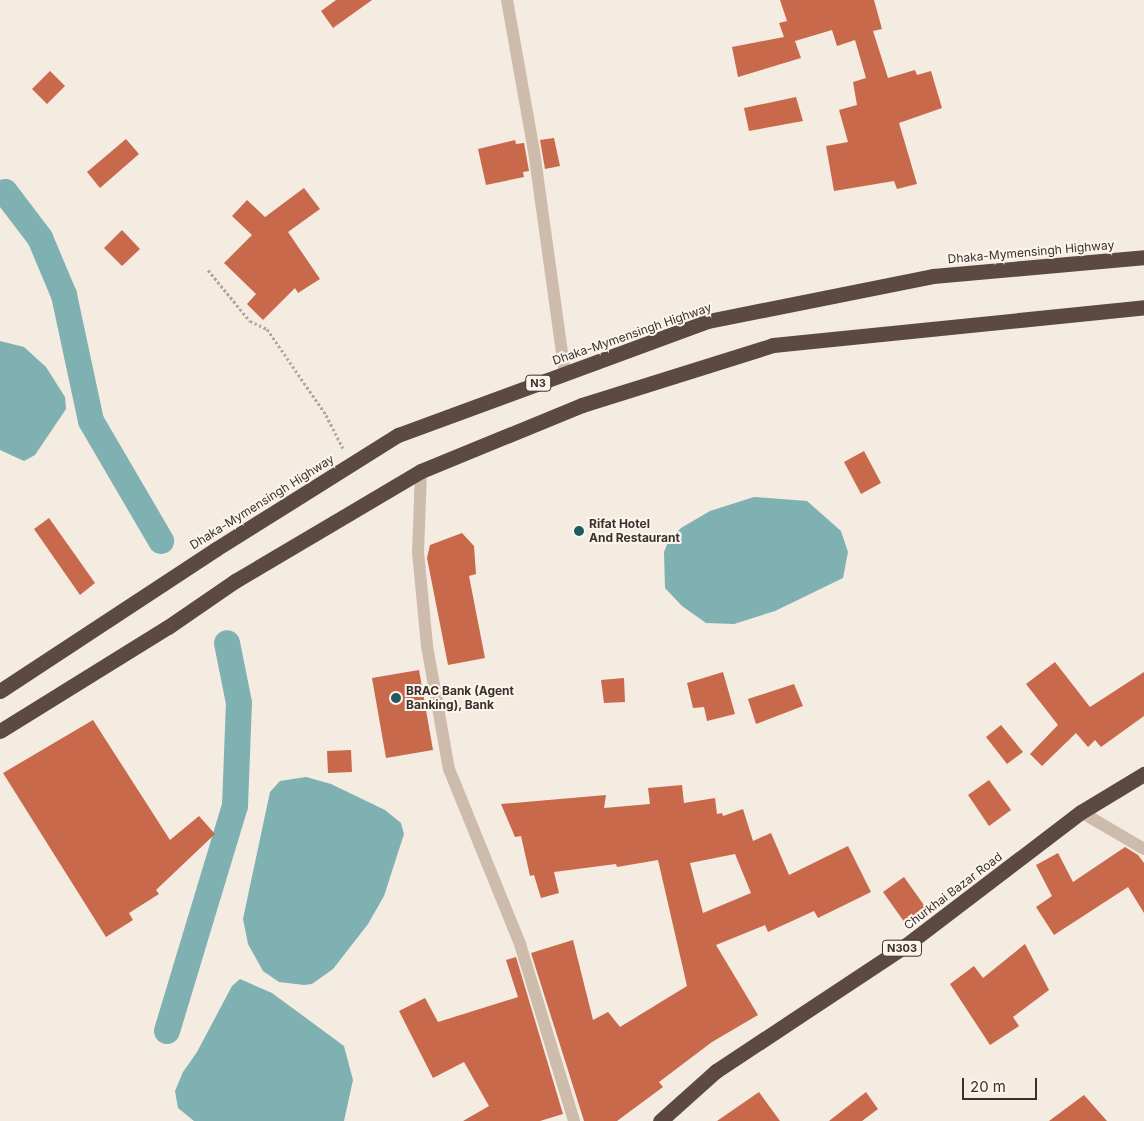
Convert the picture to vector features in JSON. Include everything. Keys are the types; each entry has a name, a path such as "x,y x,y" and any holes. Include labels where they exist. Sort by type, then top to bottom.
{"highway":[{"name":"Dhaka-Mymensingh Highway","path":"0,690 398,435 708,322 933,276 1144,257"},
{"path":"0,731 168,627 235,581 421,471 582,405 773,345 1144,308"},
{"name":"Churkhai Bazar Road","path":"660,1121 716,1071 905,946 1082,812 1144,774"}],"street":[{"path":"507,0 534,152 565,373"},
{"path":"421,471 418,552 427,646 449,769 520,944 574,1121"},
{"path":"1082,812 1144,849"}],"path":[{"path":"208,270 250,321 267,329 326,415 351,464"}],"water":[{"path":"0,341 24,347 46,367 65,397 66,409 35,455 24,461 0,450"},
{"path":"754,497 807,501 841,531 848,552 843,578 775,611 734,624 706,623 682,606 665,588 664,552 669,540 681,528 710,511"},
{"path":"306,777 331,784 385,810 401,823 404,834 384,896 368,924 333,969 312,984 304,985 279,982 263,971 248,944 243,919 270,792 280,781"},
{"path":"240,979 272,993 344,1046 353,1080 344,1121 194,1121 178,1108 175,1091 183,1072 197,1052 232,986"}],"building":[{"path":"336,0 372,0 333,28 321,11"},
{"path":"780,0 874,0 882,29 873,31 888,78 915,70 917,75 931,71 942,108 899,123 917,184 897,189 894,181 834,191 826,146 848,142 839,110 857,105 853,82 866,78 855,40 837,46 832,30 795,41 801,58 738,77 732,47 784,37 779,23 787,21"},
{"path":"50,71 65,86 47,104 32,89"},
{"path":"796,97 803,121 749,131 744,108"},
{"path":"554,138 560,166 545,169 540,140"},
{"path":"126,139 139,154 100,188 87,172"},
{"path":"515,140 516,144 524,143 529,171 523,172 524,177 486,185 478,149"},
{"path":"304,188 320,209 288,232 320,279 298,293 295,288 263,320 247,304 256,294 224,263 252,235 232,216 247,200 265,217"},
{"path":"122,230 140,249 122,266 104,248"},
{"path":"864,451 881,483 861,494 844,462"},
{"path":"49,518 95,583 80,595 34,529"},
{"path":"462,533 474,546 476,574 469,576 485,658 448,665 427,558 430,545"},
{"path":"1055,662 1090,707 1144,672 1144,716 1101,747 1095,740 1088,747 1076,733 1042,766 1030,754 1058,725 1026,684"},
{"path":"419,670 433,750 386,758 372,678"},
{"path":"723,672 735,714 707,721 704,707 693,708 687,683"},
{"path":"624,678 625,702 604,703 601,680"},
{"path":"794,684 803,706 756,724 748,699"},
{"path":"93,720 170,840 199,816 215,834 156,890 159,894 129,913 133,920 106,937 3,773"},
{"path":"1001,725 1023,752 1007,764 986,737"},
{"path":"351,750 352,772 328,773 327,751"},
{"path":"989,780 1011,810 989,826 968,795"},
{"path":"682,785 684,803 715,798 717,814 722,813 723,816 743,809 753,841 771,833 789,875 848,846 871,892 818,918 814,911 768,932 765,925 716,945 758,1015 712,1042 659,1082 663,1087 617,1121 584,1121 531,953 573,940 593,1020 608,1012 620,1027 687,986 658,860 617,867 616,864 554,872 559,893 541,898 534,875 530,876 521,836 515,837 501,804 606,795 604,808 650,804 648,788","holes":["735,854 751,893 703,913 690,863"]},
{"path":"1125,847 1138,855 1144,863 1144,913 1128,887 1054,935 1036,907 1052,896 1036,865 1058,853 1073,882"},
{"path":"904,877 926,908 905,923 883,892"},
{"path":"1025,944 1049,990 1013,1017 1019,1026 990,1045 950,984 974,966 983,978"},
{"path":"516,957 563,1114 540,1121 463,1121 489,1106 464,1062 433,1078 399,1011 425,998 438,1022 518,997 506,960"},
{"path":"759,1092 780,1121 717,1121"},
{"path":"866,1092 878,1109 862,1121 829,1121"},
{"path":"1084,1095 1107,1121 1049,1121"}],"waterway":[{"path":"5,192 40,238 64,295 91,421 161,541"},
{"path":"167,1031 235,806 239,703 227,643"}],"place":[{"name":"Rifat Hotel And Restaurant","path":"579,531"},
{"name":"BRAC Bank (Agent Banking), Bank","path":"396,698"}]}
